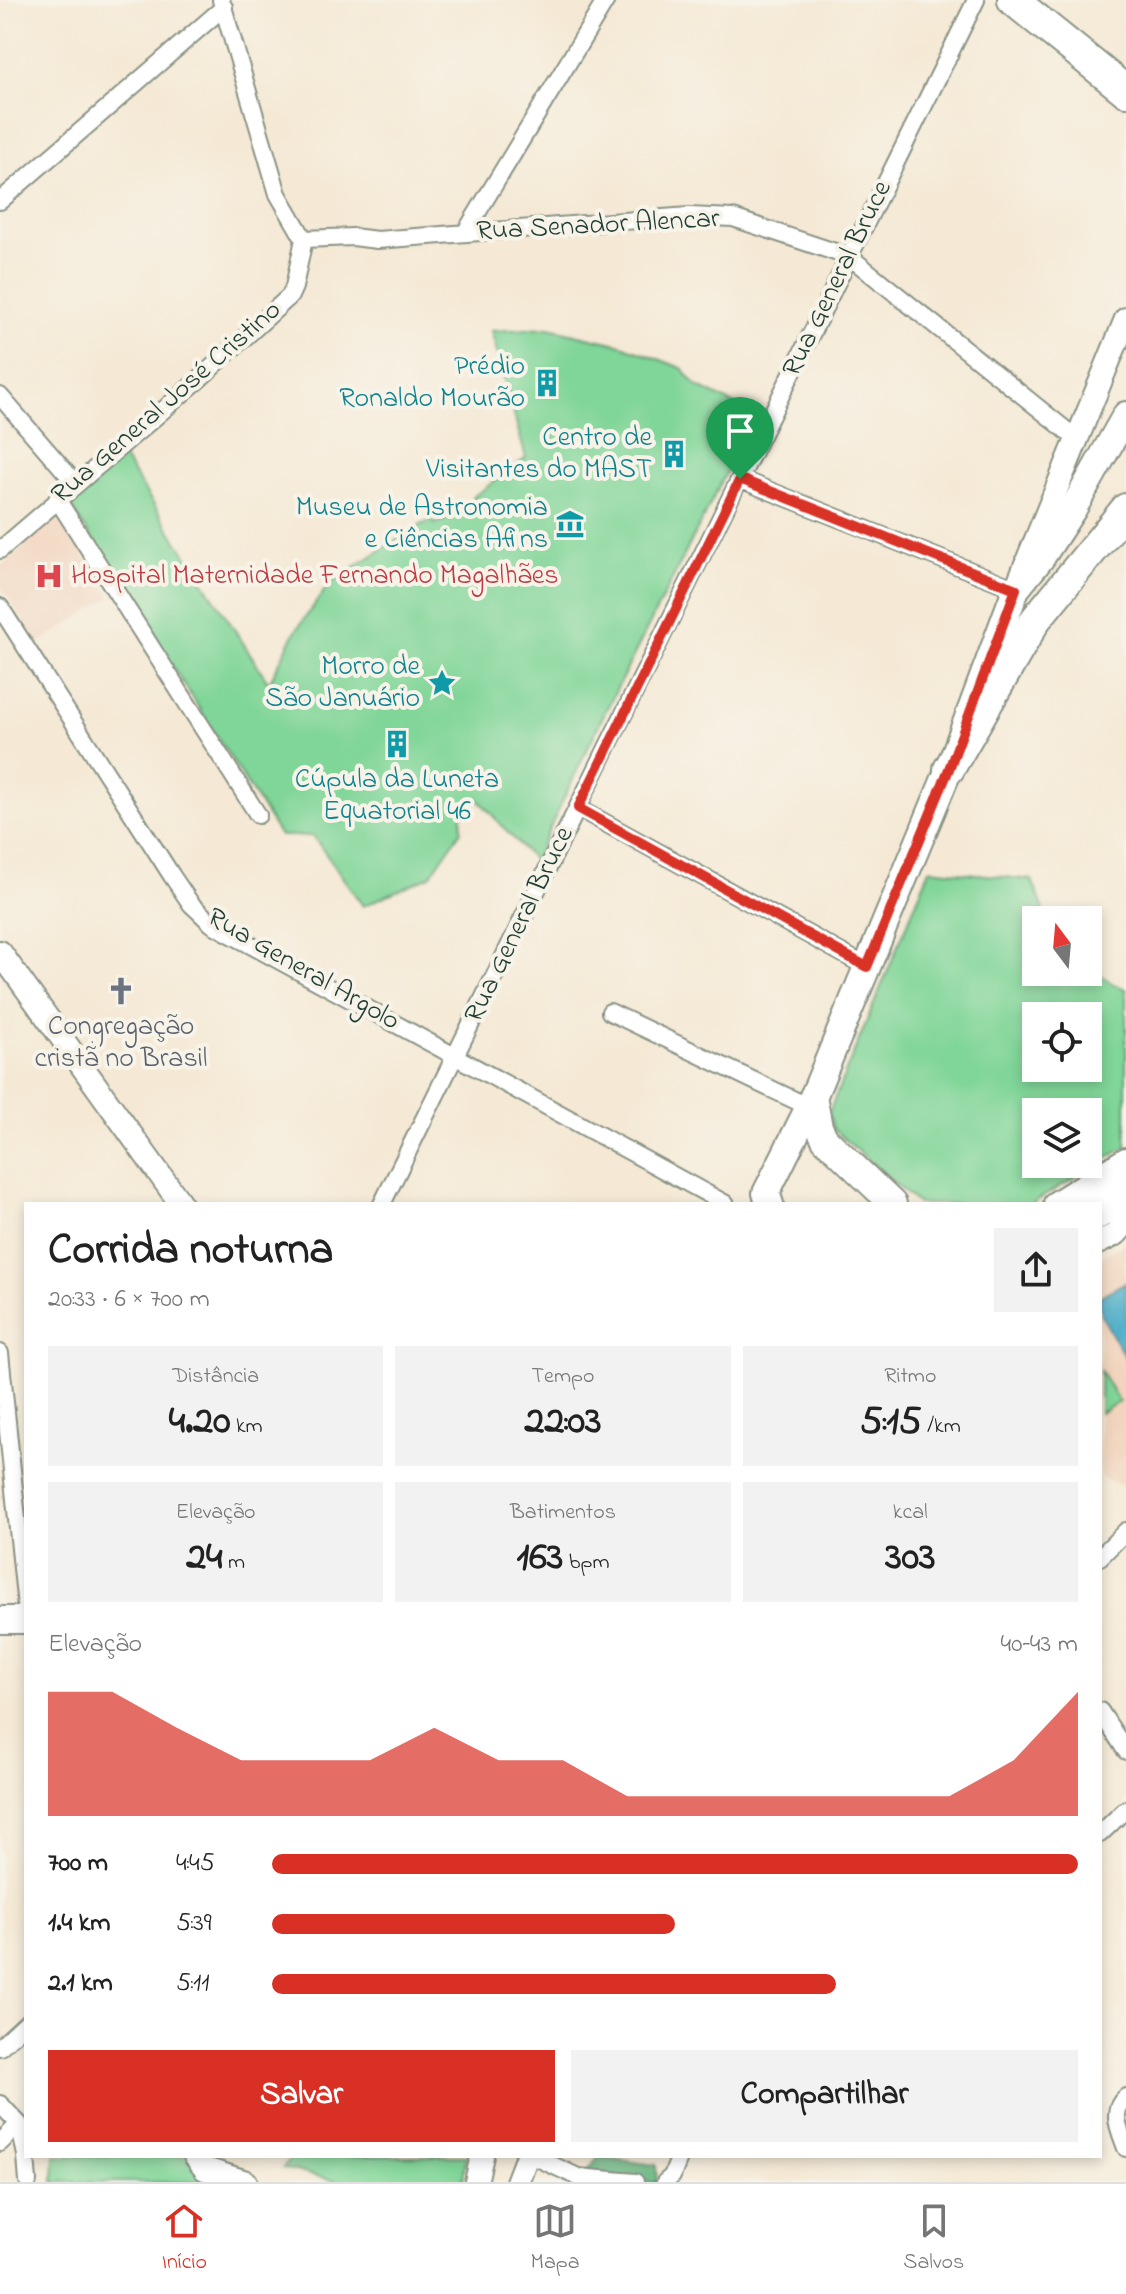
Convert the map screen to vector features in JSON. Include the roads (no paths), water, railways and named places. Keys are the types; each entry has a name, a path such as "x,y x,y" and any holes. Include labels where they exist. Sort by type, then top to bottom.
{"highway":[{"path":"1013,0 1126,91"},
{"path":"1022,0 1126,83"},
{"path":"949,769 1036,619 1117,520"},
{"path":"1090,1202 1115,1197"}],"main road":[{"path":"764,1200 811,1102 949,769 1016,589 1051,545 1126,415"},
{"path":"811,1102 825,1139 891,1202"},
{"path":"1060,1202 1126,1161"},
{"path":"0,1620 24,1620"}],"street":[{"path":"465,233 606,0"},
{"name":"Rua General Bruce","path":"383,1202 976,0"},
{"path":"995,0 1126,100"},
{"path":"0,201 223,4 278,194 304,239"},
{"name":"Rua Senador Alencar","path":"304,239 353,237 377,240 714,216 756,224 850,257 1077,439"},
{"name":"Rua General José Cristino","path":"0,550 196,382 290,296 304,239"},
{"path":"740,479 1016,589 1026,557 1126,319"},
{"path":"1098,386 1126,347"},
{"path":"0,396 76,484"},
{"path":"57,499 258,815"},
{"name":"Rua General Argolo","path":"0,607 191,904 212,924 722,1202"},
{"path":"578,808 867,967"},
{"path":"0,952 180,1202"},
{"path":"610,1012 811,1102"},
{"path":"1102,1241 1116,1234 1126,1223"},
{"path":"0,1353 24,1587"},
{"path":"1102,1555 1126,1531"},
{"path":"1102,1714 1126,1751"},
{"path":"1102,1832 1126,1809"},
{"path":"0,2047 24,2025"},
{"path":"1126,2097 1116,2110 1126,2148"},
{"path":"0,2104 19,2124 24,2147"},
{"path":"0,2143 19,2124"},
{"path":"26,2158 28,2182"},
{"path":"517,2182 529,2158"},
{"path":"534,2158 578,2177 635,2182"},
{"path":"665,2182 672,2176 679,2158"},
{"path":"197,2159 210,2171 246,2182"}],"water":[{"path":"1126,1282 1126,1359 1102,1317 1102,1295"}],"place":[{"name":"Prédio Ronaldo Mourão","path":"547,383"},
{"name":"Centro de Visitantes do MAST","path":"674,454"},
{"name":"Museu de Astronomia e Ciências Afins","path":"570,524"},
{"name":"Hospital Maternidade Fernando Magalhães","path":"49,576"},
{"name":"Morro de São Januário","path":"442,683"},
{"name":"Cúpula da Luneta Equatorial 46","path":"397,744"},
{"name":"Congregação cristã no Brasil","path":"121,991"}]}
